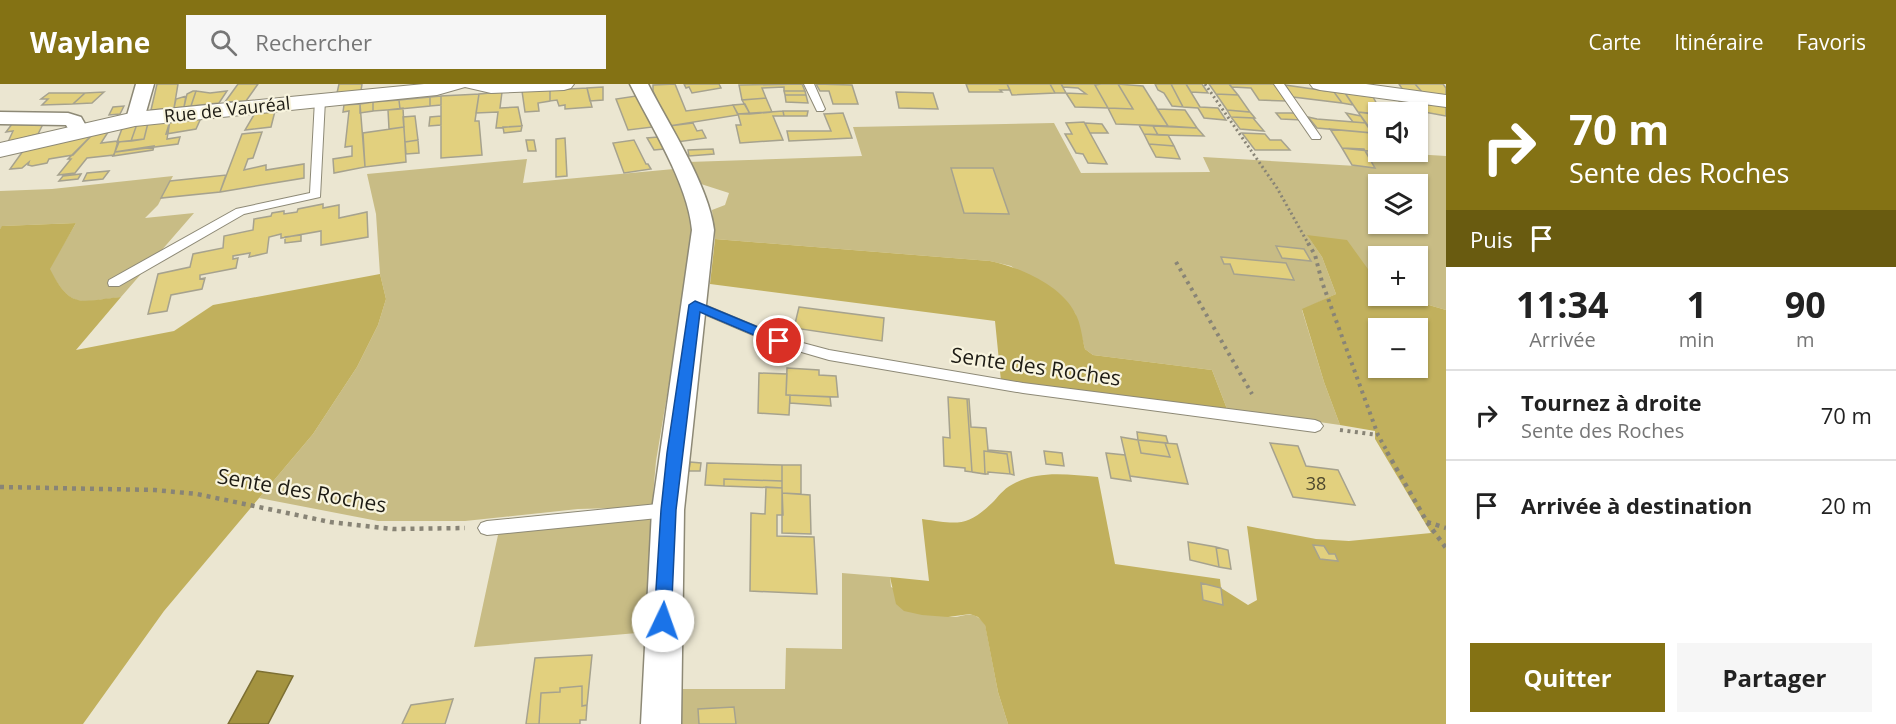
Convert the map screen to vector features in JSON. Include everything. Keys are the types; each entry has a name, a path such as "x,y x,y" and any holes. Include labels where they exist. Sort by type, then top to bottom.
{"street":[{"path":"135,119 145,84"},
{"name":"Rue de Vauréal","path":"0,150 79,130 135,119 437,89 457,84"},
{"path":"473,84 491,87 564,84"},
{"path":"639,84 692,187 700,211 703,230 668,510 661,724"},
{"path":"1320,84 1446,101"},
{"path":"0,118 68,119 74,121 79,130"}],"lane":[{"path":"809,84 820,110"},
{"path":"1279,84 1316,137"},
{"path":"114,283 240,211 316,195 320,100"},
{"name":"Sente des Roches","path":"695,305 779,341 829,355 1023,388 1315,426"},
{"path":"486,528 668,510"}],"path":[{"path":"1205,84 1277,188 1315,255 1322,282 1378,435 1427,522 1446,548"},
{"path":"1176,262 1228,351 1263,419"},
{"path":"1315,426 1378,435"},
{"name":"Sente des Roches","path":"0,486 165,491 197,494 305,518 351,525 418,530 486,528"},
{"path":"1427,522 1446,528"}],"shaded area":[{"path":"1054,123 1081,173 1210,172 1203,157 1374,167 1371,162 1428,162 1428,155 1446,156 1446,310 1428,305 1428,246 1368,246 1368,273 1308,236 1322,257 1336,294 1302,310 1340,425 1227,409 1212,370 1093,355 1085,349 1075,313 1011,266 990,261 715,239 712,210 725,205 729,193 701,184 688,162 862,156 853,127"},
{"path":"527,159 523,183 674,169 685,192 693,222 683,300 656,461 652,507 578,509 465,521 378,521 259,498 313,434 357,367 378,325 386,299 380,274 376,214 367,174"},
{"path":"173,176 158,205 145,218 194,213 121,297 78,300 64,291 49,269 76,223 3,226 0,229 0,191 52,189"},
{"path":"76,223 50,269 57,282 71,297 78,300 121,297 76,350 174,331 213,305 380,274 386,299 378,325 357,367 313,434 164,611 83,724 0,724 0,229 2,226"},
{"path":"1307,235 1347,240 1368,269 1368,306 1428,305 1446,310 1446,724 1008,724 998,692 985,625 978,617 970,614 948,617 922,615 904,611 896,604 890,577 929,581 922,519 953,523 969,520 985,510 1003,491 1015,483 1035,476 1056,474 1098,477 1115,564 1220,579 1221,588 1248,605 1257,600 1247,526 1316,539 1349,541 1431,533 1375,439 1375,431 1340,425 1324,382 1302,309 1336,294 1322,257"},
{"path":"715,239 990,261 1014,268 1050,286 1069,303 1079,321 1085,349 1093,355 1212,370 1227,409 1001,381 995,321 710,284"},
{"path":"645,516 653,521 649,632 474,647 498,535 508,527"},
{"path":"842,573 890,577 891,587 932,610 946,616 957,617 970,614 979,618 985,624 998,692 1008,724 680,724 681,689 785,689 786,648 842,649"},
{"path":"257,671 293,676 268,724 228,724"}],"building":[{"path":"157,84 178,84 174,108 151,110"},
{"path":"238,84 258,84 246,101 225,102"},
{"path":"339,84 362,84 361,91 337,93"},
{"path":"675,84 686,111 733,105 738,115 669,126 653,91 653,85"},
{"path":"684,84 719,84 721,88 692,93"},
{"path":"802,84 805,91 784,91 784,87 762,88 766,98 742,100 739,85"},
{"path":"816,84 852,85 858,104 833,104 829,91 820,91"},
{"path":"966,84 1007,84 1010,90 969,92"},
{"path":"1007,84 1050,84 1055,93 1012,95"},
{"path":"1050,84 1061,84 1066,93 1055,93"},
{"path":"1061,84 1101,84 1095,85 1108,108 1075,107 1066,93 1086,94 1078,88 1063,87"},
{"path":"1118,84 1133,109 1108,108 1095,85"},
{"path":"1118,84 1143,86 1168,126 1116,124 1108,108 1133,109"},
{"path":"1155,84 1171,84 1183,107 1172,106"},
{"path":"1171,84 1186,84 1200,107 1218,108 1226,120 1204,118 1198,108 1183,107"},
{"path":"1186,84 1202,84 1208,93 1191,92"},
{"path":"1209,84 1229,84 1238,95 1216,94"},
{"path":"1229,84 1274,84 1286,101 1259,100 1251,88 1232,87"},
{"path":"1399,84 1415,84 1423,93 1403,90"},
{"path":"1415,84 1443,84 1446,88 1446,95 1423,93"},
{"path":"1285,85 1334,92 1342,103 1293,97"},
{"path":"603,87 603,100 590,101 587,88"},
{"path":"587,88 592,107 565,109 565,105 559,106 557,100 550,101 550,90"},
{"path":"550,90 550,101 538,103 539,111 525,112 522,91"},
{"path":"196,91 191,106 184,107 187,94"},
{"path":"196,91 210,93 227,91 219,103 191,106"},
{"path":"784,91 805,91 806,95 785,95"},
{"path":"104,92 92,103 73,104 85,93"},
{"path":"502,92 500,108 518,107 522,126 496,128 498,112 476,113 479,94"},
{"path":"896,92 933,93 938,109 899,108"},
{"path":"1334,92 1345,93 1353,105 1342,103"},
{"path":"49,93 85,93 73,104 42,105 48,99 41,99"},
{"path":"1345,93 1373,97 1376,102 1368,102 1368,113 1358,112"},
{"path":"479,94 475,121 479,121 482,155 441,158 441,96"},
{"path":"1216,94 1238,95 1250,112 1227,110"},
{"path":"785,95 806,95 808,103 786,102"},
{"path":"186,96 184,107 174,108 176,99"},
{"path":"441,96 441,105 430,106 430,97"},
{"path":"636,96 653,127 628,130 616,99"},
{"path":"430,97 430,106 400,109 399,100"},
{"path":"766,98 772,112 750,114 742,100"},
{"path":"399,100 400,109 373,111 373,102"},
{"path":"373,102 373,111 360,113 360,104"},
{"path":"360,104 365,167 334,173 333,159 352,156 352,146 345,147 349,111 343,112 344,105"},
{"path":"745,104 750,114 738,114 733,105"},
{"path":"1428,104 1446,106 1446,116 1428,113"},
{"path":"124,106 120,114 109,115 113,107"},
{"path":"403,108 404,127 389,129 388,110"},
{"path":"1157,109 1185,110 1197,128 1168,126"},
{"path":"1227,110 1250,112 1255,118 1231,117"},
{"path":"275,111 271,127 245,130 255,113"},
{"path":"783,111 808,111 807,116 784,116"},
{"path":"783,111 784,116 773,116 783,140 740,143 736,125 741,125 738,114"},
{"path":"1358,112 1368,113 1368,127"},
{"path":"843,113 852,138 789,141 787,131 831,131 824,114"},
{"path":"1276,113 1295,113 1301,120 1281,119"},
{"path":"1346,113 1361,116 1366,123 1353,122"},
{"path":"415,116 418,140 405,142 403,117"},
{"path":"441,116 441,125 429,126 430,117"},
{"path":"1231,117 1253,118 1264,131 1240,129"},
{"path":"1308,117 1366,123 1368,133 1317,128"},
{"path":"201,118 196,129 166,134 170,121"},
{"path":"170,121 167,139 180,137 178,144 115,152 119,142 144,139 148,123"},
{"path":"1084,122 1107,164 1088,163 1083,154 1076,153 1065,134 1072,134 1066,123"},
{"path":"148,123 144,139 131,141 137,124"},
{"path":"693,123 697,131 702,130 706,138 677,142 669,126"},
{"path":"1085,123 1102,124 1108,133 1090,133"},
{"path":"12,124 43,124 38,134 8,142 13,131 6,132"},
{"path":"137,124 131,141 117,142 123,126"},
{"path":"1139,125 1153,126 1158,135 1144,134"},
{"path":"522,126 521,131 504,133 503,127"},
{"path":"1153,126 1197,128 1204,136 1158,135"},
{"path":"404,127 406,162 365,167 363,133"},
{"path":"110,129 101,143 118,141 114,155 87,158 75,173 58,175 71,159 68,159 93,134"},
{"path":"1330,129 1368,133 1368,151 1342,148"},
{"path":"262,132 253,158 248,159 244,170 266,165 266,170 304,164 304,178 220,192 242,134"},
{"path":"1242,133 1265,134 1270,140 1281,140 1290,150 1255,150"},
{"path":"93,134 73,155 49,159 47,163 32,166 28,165 29,162 22,168 10,169 23,151"},
{"path":"1144,134 1168,135 1174,146 1149,144"},
{"path":"658,137 664,149 654,150 647,138"},
{"path":"565,138 567,176 556,177 556,139"},
{"path":"418,140 419,153 406,154 405,142"},
{"path":"526,140 534,140 536,151 528,151"},
{"path":"634,140 651,169 624,173 613,143"},
{"path":"1149,144 1174,146 1180,159 1156,157"},
{"path":"154,146 153,150 113,156 115,152"},
{"path":"1342,148 1364,149 1368,162 1372,162 1375,168 1352,165"},
{"path":"713,149 714,154 689,156 688,150"},
{"path":"951,168 993,168 1009,214 964,213"},
{"path":"109,171 103,179 83,181 87,173"},
{"path":"81,174 78,179 59,181 63,176"},
{"path":"226,175 220,192 161,198 170,181"},
{"path":"323,204 323,208 339,205 339,218 367,212 368,237 321,245 321,231 281,238 281,234 269,237 267,253 249,257 250,253 233,256 233,259 238,258 236,268 200,275 200,279 205,278 202,289 171,295 167,311 148,314 158,274 190,267 193,254 223,248 224,236 253,230 254,219 284,211 284,214 297,212 298,209"},
{"path":"301,235 301,241 285,243 285,237"},
{"path":"1276,246 1304,249 1311,261 1282,258"},
{"path":"1221,257 1286,263 1294,280 1234,274 1230,264 1224,264"},
{"path":"799,307 884,318 882,341 794,328"},
{"path":"787,368 819,370 819,375 836,376 838,397 786,395"},
{"path":"759,373 787,374 786,395 790,395 789,415 758,413"},
{"path":"790,395 830,397 831,406 790,403"},
{"path":"948,397 967,399 972,472 965,471 965,468 944,466 943,437 950,438"},
{"path":"967,399 969,399 971,427 986,428 988,450 1011,452 1014,475 1010,474 1007,454 984,451 985,474 972,472"},
{"path":"1137,432 1166,436 1168,443 1138,440"},
{"path":"1121,437 1138,440 1141,453 1170,457 1165,443 1177,444 1188,484 1130,476"},
{"path":"1138,440 1165,443 1170,457 1141,453"},
{"path":"1270,443 1298,446 1306,466 1338,470 1355,505 1293,497"},
{"path":"984,451 1007,454 1010,474 988,472 985,474"},
{"path":"1044,451 1062,453 1064,466 1046,464"},
{"path":"1106,453 1125,455 1131,481 1111,478"},
{"path":"690,462 701,463 700,471 689,471"},
{"path":"707,463 782,465 782,481 724,479 724,486 705,485"},
{"path":"782,465 801,465 801,494 782,493"},
{"path":"724,479 782,481 782,488 724,486"},
{"path":"766,487 782,488 783,515 777,515 777,536 814,537 817,594 750,591 751,513 765,514"},
{"path":"782,493 810,495 811,534 782,533"},
{"path":"1188,542 1216,547 1219,567 1190,560"},
{"path":"1313,545 1324,546 1329,554 1335,554 1338,561 1320,559"},
{"path":"1216,547 1228,550 1231,569 1219,567"},
{"path":"1201,583 1221,588 1223,605 1203,600"},
{"path":"592,655 587,705 582,706 582,686 560,688 560,692 541,693 539,724 526,724 535,658"},
{"path":"582,686 582,706 587,705 586,720 580,720 580,724 539,724 541,693 560,692 560,688"},
{"path":"453,699 445,724 402,724 411,705"},
{"path":"734,707 736,724 699,724 698,709"}],"route":[{"path":"663,621 668,510 676,434 695,305 779,341"}]}
